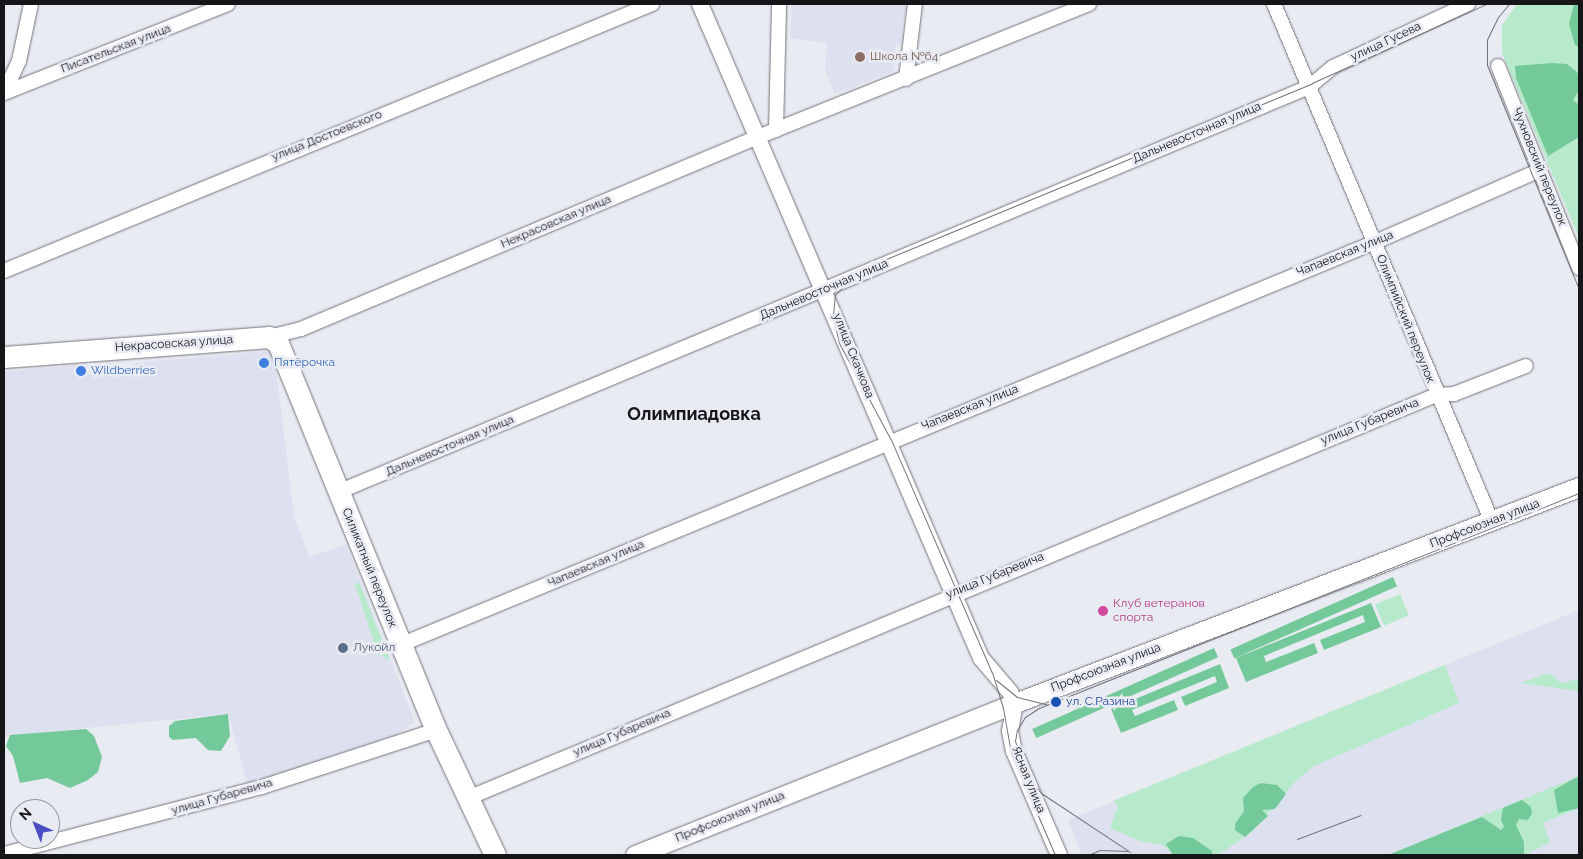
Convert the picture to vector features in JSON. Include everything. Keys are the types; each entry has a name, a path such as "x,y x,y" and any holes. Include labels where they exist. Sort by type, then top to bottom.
{"main road":[{"name":"Некрасовская улица","path":"4,357 269,337"},
{"name":"Силикатный переулок","path":"269,337 283,349 400,645 436,730 495,855"},
{"name":"Профсоюзная улица","path":"635,855 1015,703 1492,522 1579,487"}],"street":[{"path":"4,93 19,61 32,4"},
{"name":"Писательская улица","path":"4,93 228,4"},
{"name":"улица Достоевского","path":"4,271 652,4"},
{"name":"улица Скачкова","path":"700,4 825,289 888,442 981,658 1010,692 1015,703"},
{"path":"776,130 779,4"},
{"path":"906,79 914,4"},
{"name":"Некрасовская улица","path":"269,337 301,329 758,137 1089,4"},
{"name":"Олимпийский переулок","path":"1274,4 1436,395 1492,522"},
{"name":"улица Гусева","path":"1309,86 1333,67 1467,4"},
{"name":"Чухновский переулок","path":"1498,66 1579,268"},
{"name":"Дальневосточная улица","path":"338,492 1309,86"},
{"name":"Чапаевская улица","path":"400,645 1373,243 1540,170"},
{"name":"улица Губаревича","path":"468,798 953,594 1436,395 1454,394 1526,366"},
{"name":"Ясная улица","path":"1015,703 1010,731 1014,751 1059,855"},
{"name":"улица Губаревича","path":"4,854 234,794 436,730"}],"shaded area":[{"name":"Школа №64","path":"792,4 906,4 901,44 896,44 894,71 835,94 825,71 827,43 790,38"},
{"path":"274,351 294,516 309,557 346,544 415,722 395,735 248,785 228,714 4,736 4,372 87,364 89,375 131,371 134,363"},
{"path":"1579,610 1579,855 1082,855 1068,820"}],"green space":[{"path":"1517,4 1579,4 1579,238 1502,53 1502,25"},
{"path":"1574,4 1579,4 1579,47 1575,45 1569,24"},
{"path":"1552,63 1567,64 1579,74 1579,90 1573,100 1579,105 1579,137 1548,156 1516,78 1515,66"},
{"path":"1393,577 1397,586 1234,659 1230,649"},
{"path":"359,582 390,660 378,655 355,584"},
{"path":"1400,594 1409,615 1384,626 1375,605"},
{"path":"1371,603 1381,627 1324,650 1320,640 1365,622 1363,615 1264,656 1266,662 1314,643 1318,653 1246,682 1236,658"},
{"path":"1214,648 1218,657 1036,738 1032,729"},
{"path":"1220,664 1229,688 1185,706 1181,697 1217,682 1215,676 1132,710 1135,716 1174,700 1178,710 1121,733 1111,709"},
{"path":"1445,665 1459,703 1314,766 1295,782 1252,832 1218,855 1173,855 1163,845 1140,841 1110,828 1118,805 1113,801"},
{"path":"1550,673 1561,683 1579,679 1579,691 1520,683"},
{"path":"228,714 230,736 221,751 208,750 196,738 173,740 169,737 169,726 175,721"},
{"path":"86,729 94,736 102,757 98,772 88,780 70,788 47,778 20,783 13,756 6,746 10,735"},
{"path":"1579,776 1579,808 1543,823 1550,843 1524,855 1388,855"},
{"path":"1579,776 1579,808 1558,813 1554,790"},
{"path":"1261,783 1277,785 1286,794 1275,809 1262,810 1268,816 1245,837 1235,830 1235,824 1244,811 1243,798 1253,787"},
{"path":"1522,800 1531,807 1532,813 1528,820 1519,819 1516,825 1524,842 1524,855 1388,855 1482,817 1501,830 1504,827 1501,820 1503,808"},
{"path":"1179,836 1193,838 1212,851 1212,855 1173,855 1166,844"}],"tram line":[{"path":"1055,855 1011,753 1003,708 992,673 891,440 839,343 833,316 835,295 857,271 1312,83 1486,4"},
{"path":"1509,4 1498,17 1487,40 1487,65 1579,289"},
{"path":"1019,754 1015,741 1017,730 1025,717 1039,708 1579,493"},
{"path":"996,680 1017,697 1046,704"},
{"path":"1030,779 1041,793 1130,852"},
{"path":"1297,839 1361,815"},
{"path":"1088,855 1100,850 1127,851"}],"place":[{"name":"Школа №64","path":"860,57"},
{"name":"Пятёрочка","path":"264,363"},
{"name":"Wildberries","path":"81,371"},
{"name":"Клуб ветеранов спорта","path":"1103,611"},
{"name":"Лукойл","path":"343,648"},
{"name":"ул. С.Разина","path":"1056,702"}],"district":[{"name":"Олимпиадовка","path":"694,414"}]}
